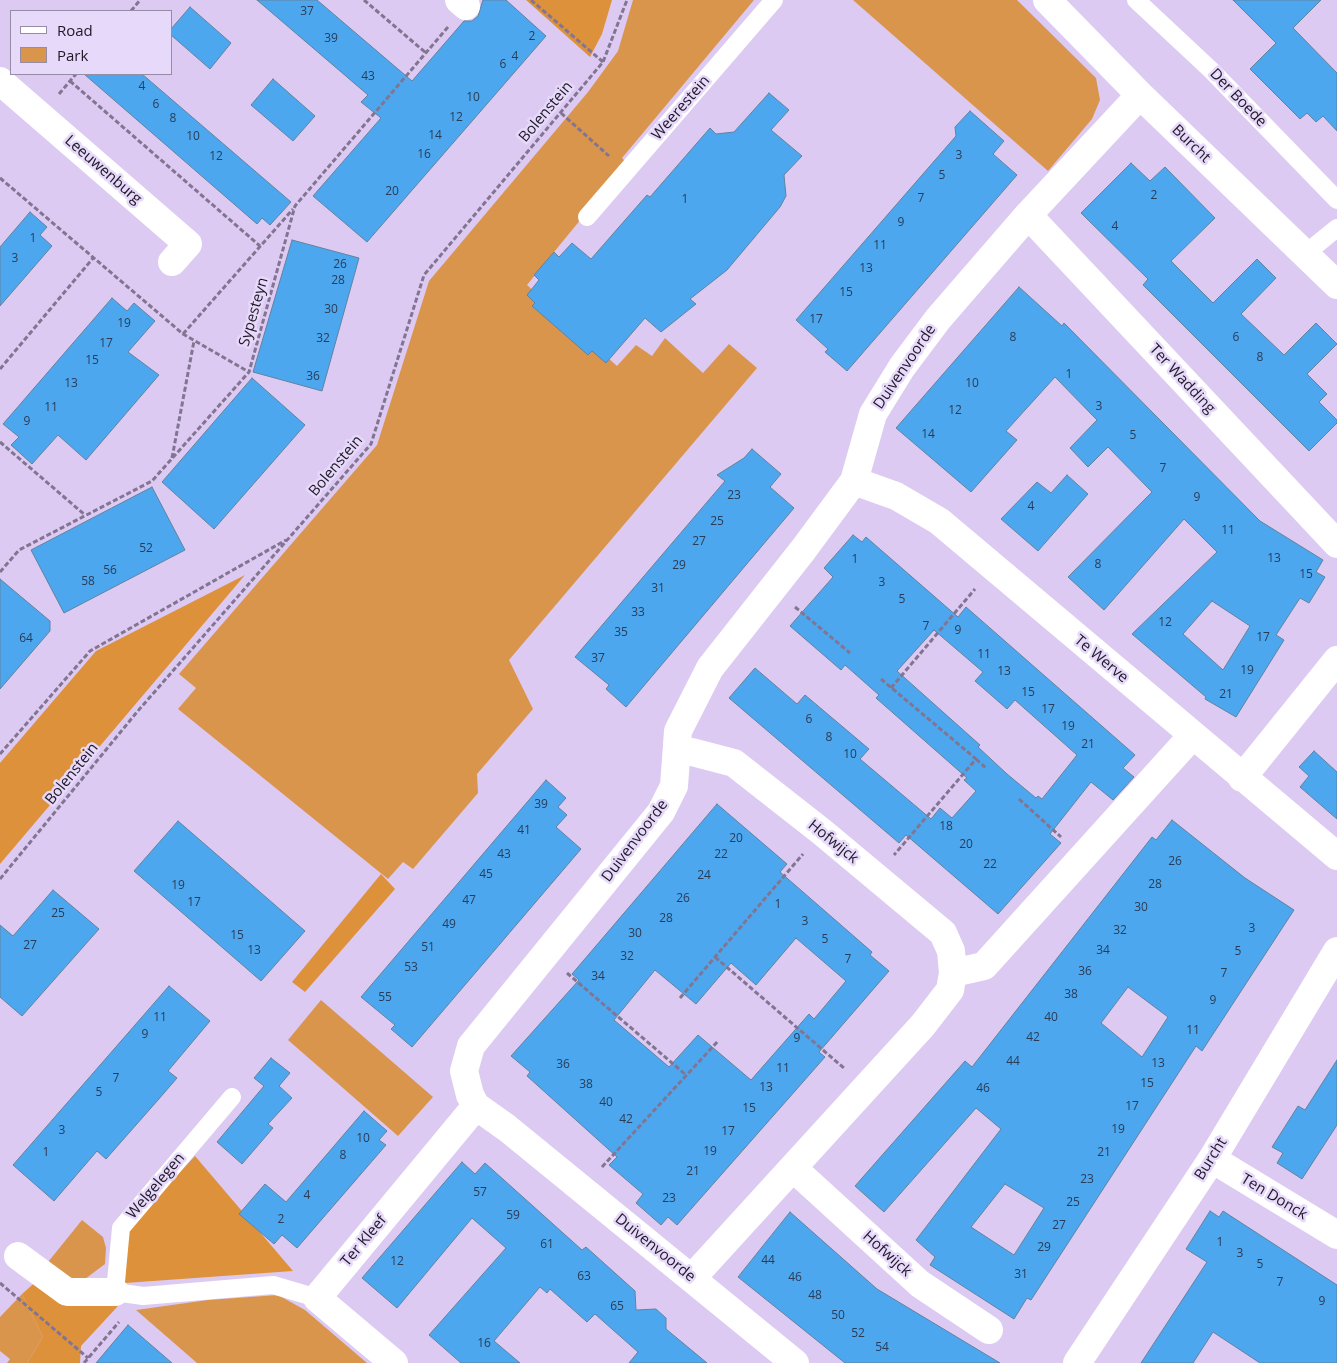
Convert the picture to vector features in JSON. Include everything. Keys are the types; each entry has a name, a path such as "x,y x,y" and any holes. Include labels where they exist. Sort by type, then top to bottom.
{"street":[{"name":"Burcht","path":"1047,0 1140,95 1337,285"},
{"name":"Leeuwenburg","path":"0,81 188,244 172,262"},
{"name":"Duivenvoorde","path":"795,1363 508,1128 476,1106 470,1094 464,1072 471,1046 661,812 674,786 678,752 678,731 710,668 854,481 873,414 902,367 938,319 1028,215 1140,95"},
{"name":"Ter Wadding","path":"1028,215 1337,544"},
{"name":"Te Werve","path":"854,481 896,496 939,521 1192,736 1337,856"},
{"path":"1242,778 1337,660"},
{"path":"952,973 984,966 1192,736"},
{"name":"Hofwijck","path":"678,752 692,752 734,763 822,832 943,933 951,951 952,973 950,990 923,1025 692,1278"},
{"name":"Burcht","path":"1078,1363 1212,1159 1337,951"},
{"name":"Ter Kleef","path":"317,1298 476,1106"},
{"name":"Ten Donck","path":"1212,1159 1337,1235"},
{"name":"Hofwijck","path":"792,1168 920,1284 990,1330"},
{"path":"18,1256 67,1292 115,1292"},
{"path":"317,1298 394,1363"}],"lane":[{"name":"Weerestein","path":"587,217 774,0"},
{"name":"Der Boede","path":"1136,0 1211,70 1337,200"},
{"path":"1305,254 1337,228"},
{"name":"Welgelegen","path":"115,1292 121,1228 232,1097"},
{"path":"115,1292 143,1296 272,1285 317,1298"}],"path":[{"path":"132,10 140,0"},
{"path":"364,0 426,53"},
{"path":"531,0 604,62"},
{"name":"Bolenstein","path":"0,879 137,712 371,444 424,275 604,62 627,0"},
{"name":"Sypesteyn","path":"1,569 19,550 152,481 249,372 295,206 426,53 463,3"},
{"path":"70,81 260,246"},
{"path":"561,113 627,171"},
{"path":"0,178 183,334 249,372"},
{"path":"183,334 295,206"},
{"path":"0,368 94,257"},
{"path":"171,459 194,341"},
{"path":"0,442 85,515"},
{"path":"0,754 90,651 288,539"},
{"path":"891,688 994,567"},
{"path":"773,588 850,653"},
{"path":"882,680 986,768"},
{"path":"875,876 976,759"},
{"path":"1019,799 1083,857"},
{"path":"680,998 822,832"},
{"path":"546,955 686,1075"},
{"path":"715,957 866,1088"},
{"path":"582,1189 718,1041"},
{"path":"0,1283 88,1358"},
{"path":"84,1363 143,1296"}],"green space":[{"path":"633,0 754,0 622,158 627,163 527,285 617,366 636,345 652,356 665,338 703,373 729,344 757,368 509,660 533,709 477,774 478,793 413,869 403,862 388,879 178,709 196,688 179,674 377,445 429,281 588,92 618,51"},
{"path":"853,0 1017,0 1096,78 1100,100 1092,119 1048,171"},
{"path":"321,1000 433,1097 398,1136 288,1040"},
{"path":"82,1220 103,1237 106,1248 105,1264 81,1282 63,1281 44,1267"},
{"path":"22,1294 43,1337 27,1363 7,1363 10,1359 0,1351 0,1317"},
{"path":"278,1295 305,1310 367,1363 197,1363 136,1310 208,1300"}],"shaded area":[{"path":"526,0 612,0 602,34 590,57"},
{"path":"245,575 0,864 0,763 96,651"},
{"path":"381,874 395,889 305,992 292,982"},
{"path":"195,1156 293,1271 125,1283 126,1230"},
{"path":"40,1278 71,1301 118,1306 81,1346 80,1363 27,1363 43,1337 22,1294"}],"building":[{"path":"257,0 317,0 412,81 464,21 472,21 478,16 483,0 506,0 546,36 367,242 313,196 381,118 361,102 368,95"},
{"path":"1233,0 1321,0 1293,28 1337,73 1337,131 1323,116 1316,122 1307,113 1300,119 1250,69 1276,43"},
{"path":"190,7 231,43 210,69 172,36 172,28"},
{"path":"85,75 143,75 291,202 270,225 262,218 257,224"},
{"path":"273,79 315,116 293,141 251,105"},
{"path":"769,93 789,110 771,130 802,156 784,175 786,196 780,207 727,270 690,299 696,304 661,332 645,318 606,363 592,351 588,355 532,306 535,303 527,295 539,280 534,275 554,252 559,257 572,243 591,259 647,195 650,197 710,128 716,134 734,132"},
{"path":"970,111 1004,141 993,154 1017,175 847,371 825,352 828,349 796,320 956,136 955,127"},
{"path":"1131,163 1150,181 1165,167 1215,218 1171,261 1213,303 1257,259 1276,278 1241,314 1284,355 1316,323 1337,344 1307,374 1327,394 1319,402 1337,420 1337,423 1309,451 1143,285 1148,279 1081,213"},
{"path":"30,212 47,227 40,235 52,246 0,306 0,247"},
{"path":"292,240 359,258 322,391 253,372"},
{"path":"1019,287 1062,326 1064,323 1260,521 1323,560 1316,572 1325,577 1309,603 1300,598 1276,635 1284,640 1236,717 1205,699 1206,697 1132,634 1217,552 1184,519 1104,610 1068,577 1152,492 1108,447 1088,467 1070,448 1097,420 1055,377 1006,431 1017,440 971,492 896,428","holes":["1212,601 1250,626 1223,670 1183,634"]},
{"path":"112,298 127,311 134,303 155,321 128,352 159,375 86,460 58,435 32,464 11,445 19,437 3,424"},
{"path":"252,378 305,425 214,529 162,482"},
{"path":"752,449 781,474 770,487 794,508 626,707 606,689 609,685 575,657 725,481 717,475 744,458"},
{"path":"1067,475 1088,494 1038,551 1001,519 1037,482 1051,493"},
{"path":"152,487 185,550 64,613 31,550"},
{"path":"853,535 862,542 866,537 958,617 966,607 1135,755 1123,768 1134,777 1113,800 1091,782 1050,834 1061,843 998,914 906,835 899,843 729,698 755,668 797,704 805,695 869,749 860,759 931,819 940,808 952,818 976,791 964,780 967,778 876,698 879,695 845,665 841,670 790,626 833,577 824,568","holes":["934,630 983,672 975,681 1007,709 1015,700 1077,755 1042,799 1038,796 1036,798 1007,774 978,747 980,745 897,671"]},
{"path":"0,579 50,621 50,631 0,689"},
{"path":"1314,751 1337,772 1337,819 1300,787 1309,776 1299,767"},
{"path":"546,780 566,798 558,807 567,815 556,827 581,849 412,1047 391,1029 395,1025 361,997"},
{"path":"717,804 787,864 780,872 872,952 870,955 889,971 819,1052 825,1057 677,1225 668,1217 661,1225 636,1203 643,1194 609,1165 617,1157 527,1076 530,1072 511,1056 579,980 572,974","holes":["796,938 846,981 814,1019 809,1014 751,1080 698,1035 669,1067 614,1020 655,970 696,1004 731,963 756,985"]},
{"path":"1172,820 1245,878 1294,910 1202,1051 1196,1046 1031,1300 1027,1298 1014,1319 930,1265 935,1257 916,1240 1001,1129 976,1108 884,1212 855,1186 965,1061 972,1067 1152,837 1156,840","holes":["1128,987 1168,1017 1142,1057 1101,1023","1005,1184 1044,1208 1014,1255 971,1227"]},
{"path":"178,821 305,931 261,981 134,871"},
{"path":"53,890 99,929 22,1016 0,997 0,925 13,936"},
{"path":"169,986 210,1021 168,1071 177,1078 158,1100 106,1159 97,1151 54,1201 13,1165"},
{"path":"271,1058 290,1073 279,1086 292,1098 268,1124 273,1128 242,1164 217,1142 264,1086 254,1078"},
{"path":"1337,1060 1337,1125 1302,1179 1277,1163 1283,1153 1272,1147 1298,1106 1305,1110"},
{"path":"364,1111 387,1131 379,1140 386,1145 297,1248 282,1235 274,1244 239,1214 265,1184 286,1202"},
{"path":"462,1162 475,1174 485,1163 582,1250 586,1247 635,1291 636,1310 656,1309 666,1318 666,1329 707,1363 629,1363 638,1352 595,1314 587,1322 550,1289 547,1293 540,1287 494,1341 520,1363 461,1363 429,1335 506,1248 472,1218 397,1308 362,1278"},
{"path":"1210,1211 1219,1217 1223,1211 1337,1285 1337,1363 1260,1363 1213,1332 1193,1363 1141,1363 1207,1262 1186,1249"},
{"path":"790,1212 877,1289 1000,1363 845,1363 738,1277"},
{"path":"128,1325 172,1363 96,1363"}]}
